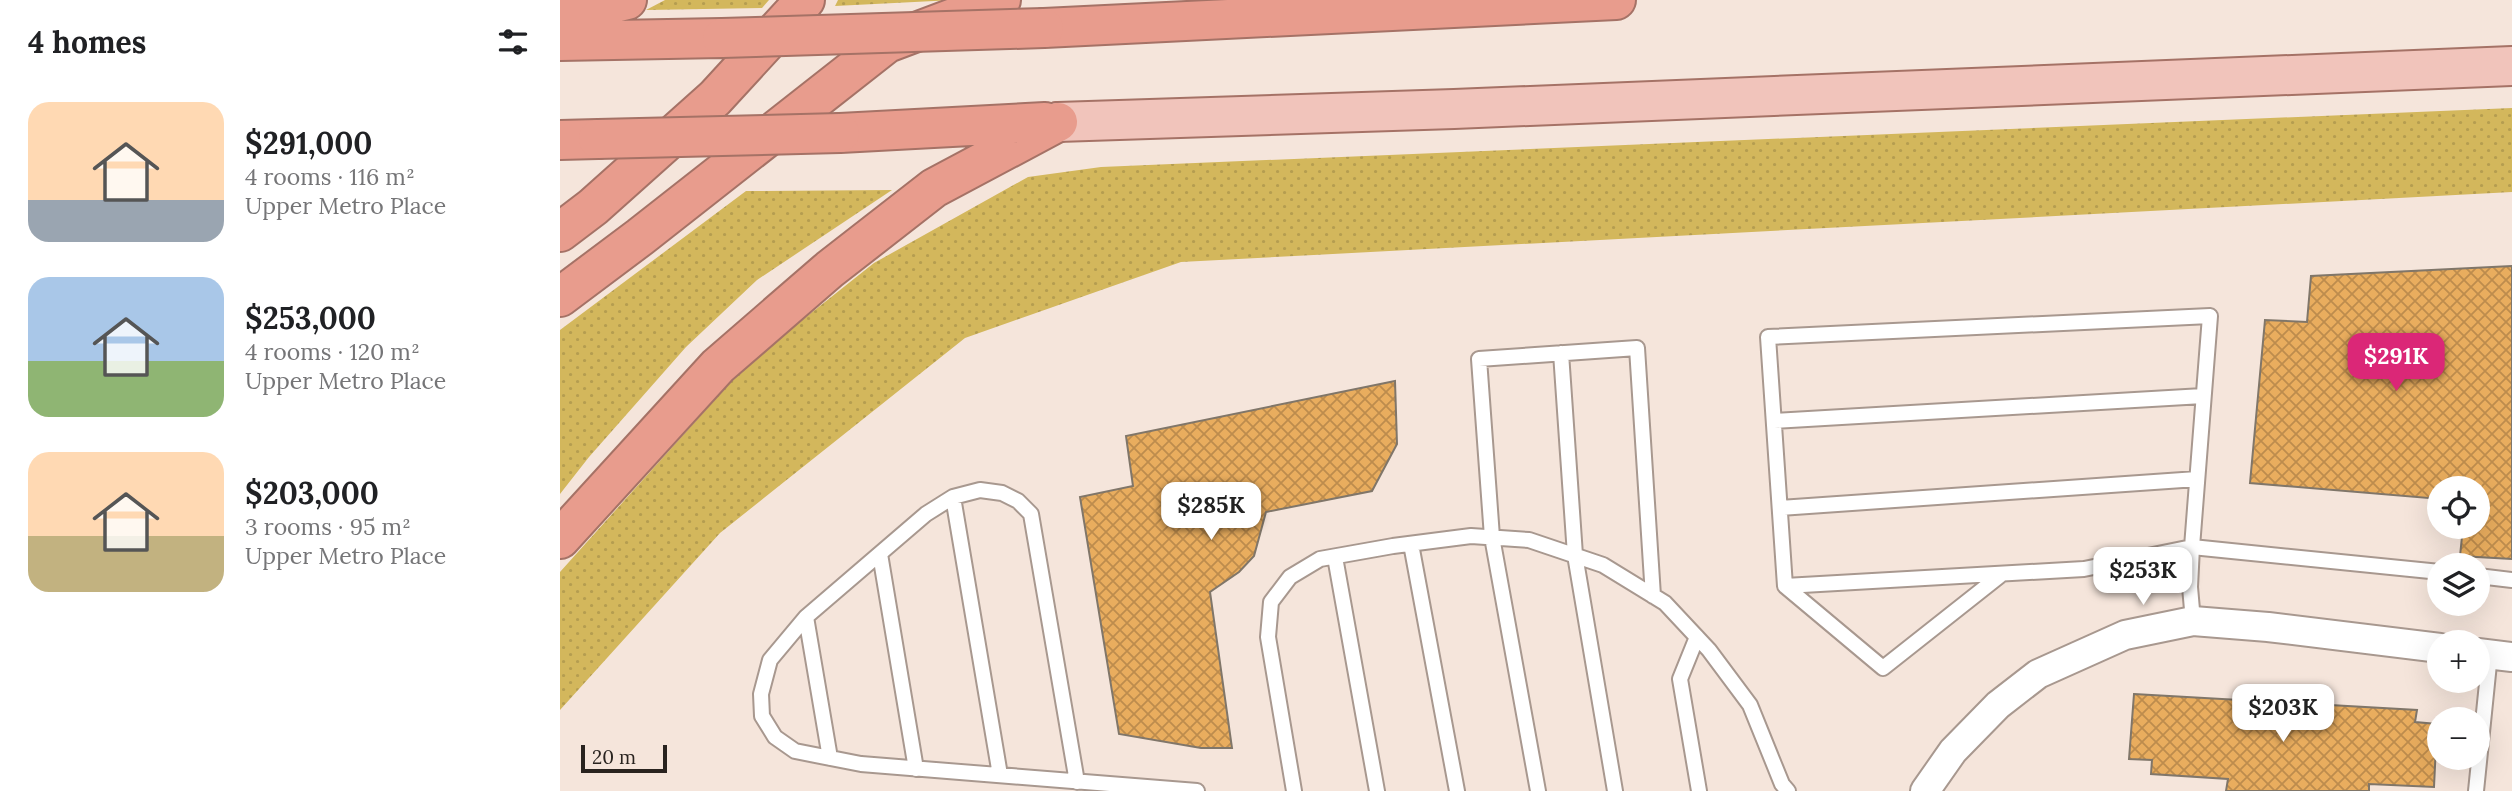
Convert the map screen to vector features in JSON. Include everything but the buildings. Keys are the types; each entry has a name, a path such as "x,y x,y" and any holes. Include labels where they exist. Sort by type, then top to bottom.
{"highway":[{"path":"560,16 627,0"},
{"path":"560,232 593,207 715,98 806,0"},
{"path":"560,297 887,43 1001,0"},
{"path":"560,41 1044,29 1616,0"},
{"path":"560,140 840,133 1058,122"},
{"path":"560,539 719,366 830,269 934,188 1058,122"}],"main road":[{"path":"1058,122 2512,66"}],"street":[{"path":"1925,791 1953,751 1998,705 2038,674 2125,635 2193,621 2268,627 2427,646"}],"lane":[{"path":"2002,574 1883,668 1785,586 1768,337 2210,316 2192,547 2190,587 2193,621"},
{"path":"1538,791 1492,537 1479,359 1637,348 1653,596"},
{"path":"1561,353 1575,555 1615,791"},
{"path":"1774,421 2203,396"},
{"path":"1780,508 2197,478"},
{"path":"1077,782 1031,514 1018,500 1002,493 980,490 953,497 926,514 806,617 770,660 761,694 762,716 775,737 795,751 861,764 1077,782 1197,791"},
{"path":"953,497 1000,775"},
{"path":"1294,791 1268,638 1271,602 1290,577 1320,559 1471,536 1529,540 1575,555 1603,565 1665,603 1709,650 1750,705 1782,784 1788,791"},
{"path":"1411,544 1457,791"},
{"path":"1785,586 2084,569 2192,547 2427,571"},
{"path":"880,554 916,769"},
{"path":"1335,556 1377,791"},
{"path":"2490,577 2512,580"},
{"path":"806,617 830,758"},
{"path":"1697,637 1680,679 1699,791"},
{"path":"2476,791 2493,655"}],"shaded area":[{"path":"665,0 769,0 762,8 646,10"},
{"path":"838,0 954,0 835,6"},
{"path":"2512,108 2512,192 1181,262 965,338 720,533 560,710 560,572 747,364 874,263 1028,177 1101,167"},
{"path":"892,190 757,280 686,347 560,494 560,330 746,191"}]}
